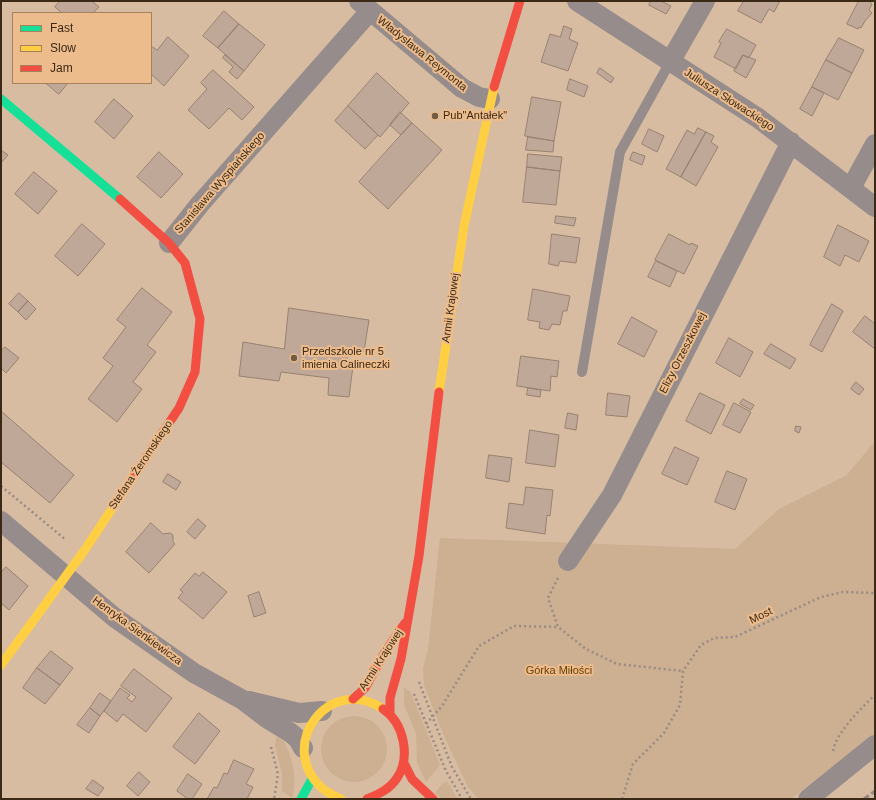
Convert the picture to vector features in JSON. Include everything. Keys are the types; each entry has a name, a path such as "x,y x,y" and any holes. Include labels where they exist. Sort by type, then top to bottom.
{"street":[{"name":"Armii Krajowej","path":"390,713 390,698 402,659 407,620 412,603 441,375 460,247 490,99 520,1"},
{"name":"Juliusza Słowackiego","path":"577,1 758,118 875,207"},
{"path":"670,62 705,1"},
{"name":"Władysława Reymonta","path":"364,6 462,88 474,95 490,99"},
{"name":"Stanisława Wyspiańskiego","path":"1,99 125,203 169,243 364,6"},
{"name":"Elizy Orzeszkowej","path":"568,561 612,495 791,142"},
{"path":"851,188 875,144"},
{"name":"Stefana Żeromskiego","path":"1,665 66,576 179,408 195,372 200,319 185,263 169,243"},
{"name":"Henryka Sienkiewicza","path":"1,521 134,633 194,673 244,700 298,739 303,748"},
{"name":"Armii Krajowej","path":"353,699 364,688 385,652 407,620"},
{"path":"340,799 320,788 312,779 307,770 303,748 309,728 322,710 331,704 353,699 373,702 390,713 398,723 404,735 406,748 404,763 399,774 391,785 380,794 367,799"},
{"name":"Henryka Sienkiewicza","path":"244,700 299,713 322,710"},
{"path":"808,799 875,745"},
{"path":"404,763 412,779 433,799"},
{"path":"301,799 312,779"},
{"path":"380,794 393,799"}],"lane":[{"path":"582,372 620,152 670,62"}],"path":[{"path":"1,486 70,543"},
{"path":"568,561 561,571 548,598 558,627 586,649 617,664 683,671"},
{"path":"622,799 633,764 664,733 680,705 683,671 701,645 714,638 735,637 821,597 843,592 875,593"},
{"path":"426,724 442,706 479,646 514,626 558,627"},
{"path":"419,680 420,687 450,768 471,799"},
{"path":"413,690 446,771 462,799"},
{"path":"830,782 834,744 859,710 875,695"},
{"path":"270,742 278,774 274,799"}],"green space":[{"name":"Górka Miłości","path":"875,441 875,733 791,799 478,799 468,787 444,736 424,685 423,668 428,649 440,538 735,549 779,509 847,475"},
{"path":"404,687 411,693 440,765 426,782 417,763 416,733 404,705"},
{"path":"347,716 361,716 373,721 382,730 387,742 385,762 378,773 361,782 347,782 335,777 326,768 321,756 321,742 326,730 335,721"},
{"path":"278,731 290,754 294,772 294,790 292,798 282,791 282,774 275,745"},
{"path":"447,781 458,799 442,799 435,793 443,783"}],"building":[{"path":"60,1 92,1 99,7 94,12 61,12 55,7"},
{"path":"651,1 661,1 671,6 666,14 649,5"},
{"path":"744,1 780,1 774,12 769,9 761,23 738,11"},
{"path":"859,1 869,1 872,4 869,10 872,13 861,28 859,27 858,29 847,24"},
{"path":"224,11 239,24 218,48 203,36"},
{"path":"239,24 265,45 244,71 218,48"},
{"path":"564,26 572,29 569,39 578,43 568,71 541,62 550,34 560,37"},
{"path":"727,29 756,45 748,58 743,55 736,69 714,57 721,43 719,42"},
{"path":"168,37 189,56 164,86 152,75 152,47 157,50"},
{"path":"839,38 864,50 852,73 826,60"},
{"path":"225,55 244,71 237,79 229,72 233,67 223,58"},
{"path":"743,55 756,60 746,78 734,71"},
{"path":"826,60 852,73 838,100 812,87"},
{"path":"600,68 614,78 611,83 597,73"},
{"path":"213,70 254,107 242,120 229,108 209,129 188,110 207,89 201,83"},
{"path":"377,73 409,103 380,137 348,106"},
{"path":"570,79 588,86 584,97 567,90"},
{"path":"47,84 67,84 59,94"},
{"path":"812,87 824,93 812,116 800,109"},
{"path":"532,97 561,102 554,141 525,136"},
{"path":"114,99 133,116 114,139 95,122"},
{"path":"348,106 378,135 365,149 335,121"},
{"path":"400,112 412,123 401,135 390,125"},
{"path":"412,123 442,150 388,209 359,182"},
{"path":"698,128 706,132 681,177 666,169 687,130 694,134"},
{"path":"649,129 664,136 657,152 642,144"},
{"path":"706,132 714,136 711,142 718,147 696,186 681,177"},
{"path":"528,137 554,141 553,152 526,150"},
{"path":"1,150 8,155 1,163"},
{"path":"159,152 183,174 161,198 137,177"},
{"path":"633,152 645,156 642,165 630,160"},
{"path":"528,154 562,157 560,171 527,167"},
{"path":"527,167 560,171 556,205 523,202"},
{"path":"34,172 57,191 38,214 15,194"},
{"path":"556,216 576,218 574,226 555,223"},
{"path":"82,224 105,244 78,276 55,256"},
{"path":"838,225 869,241 859,262 845,255 840,266 824,257"},
{"path":"552,234 580,238 576,263 560,261 558,266 549,264"},
{"path":"669,234 690,245 691,243 698,246 684,274 655,260"},
{"path":"656,261 677,271 670,287 648,277"},
{"path":"142,288 172,312 147,345 156,352 133,382 142,389 117,422 88,399 113,366 103,358 126,327 117,320"},
{"path":"533,289 570,296 567,311 563,311 560,325 552,324 549,330 539,328 540,322 528,320"},
{"path":"19,293 28,301 18,312 9,304"},
{"path":"28,301 36,309 26,320 18,312"},
{"path":"832,304 843,311 822,352 810,345"},
{"name":"Przedszkole nr 5 imienia Calineczki","path":"289,308 369,320 364,351 348,350 346,365 353,366 349,397 328,395 329,378 281,372 279,381 239,376 243,342 284,349"},
{"path":"865,316 875,324 875,349 853,332"},
{"path":"632,317 657,331 644,357 618,344"},
{"path":"729,338 753,352 740,377 716,363"},
{"path":"771,344 796,359 790,369 764,354"},
{"path":"5,347 19,358 6,373 1,368 1,351"},
{"path":"521,356 559,361 557,377 551,376 550,391 517,386"},
{"path":"856,382 864,389 859,395 851,389"},
{"path":"528,388 541,390 540,397 527,395"},
{"path":"608,393 630,396 627,417 606,415"},
{"path":"700,393 725,405 711,434 686,421"},
{"path":"743,399 754,405 751,410 740,404"},
{"path":"734,403 751,412 740,433 723,425"},
{"path":"1,411 74,475 50,503 1,462"},
{"path":"568,413 578,415 576,430 565,428"},
{"path":"796,426 801,427 799,433 795,431"},
{"path":"530,430 559,435 555,467 526,463"},
{"path":"675,447 699,458 687,485 662,474"},
{"path":"489,455 512,458 509,482 486,478"},
{"path":"727,471 747,479 735,510 715,502"},
{"path":"168,474 181,482 176,490 163,482"},
{"path":"526,487 553,490 550,516 547,515 545,534 506,528 509,503 523,505"},
{"path":"198,519 206,526 195,539 187,532"},
{"path":"151,523 163,534 170,533 173,535 173,542 175,544 149,573 126,552"},
{"path":"6,567 28,586 9,610 1,603 1,573"},
{"path":"203,572 227,592 203,619 178,598 183,592 180,590 195,573 199,576"},
{"path":"259,592 266,613 254,617 248,596"},
{"path":"51,651 73,668 60,685 37,668"},
{"path":"37,668 60,685 45,704 23,688"},
{"path":"134,669 172,698 146,732 123,714 117,722 104,711 120,688 130,695 127,698 132,702 136,697 121,686"},
{"path":"100,693 111,701 100,716 90,708"},
{"path":"90,708 100,716 89,733 77,725"},
{"path":"199,713 220,731 195,764 173,747"},
{"path":"234,760 254,769 246,784 253,787 247,799 207,799 214,787 217,788 224,773 227,774"},
{"path":"139,772 150,782 138,796 127,786"},
{"path":"188,774 202,784 192,799 188,799 177,791"},
{"path":"93,780 104,788 98,796 86,789"}],"railway":[{"path":"864,799 875,791"}],"traffic: fast":[{"path":"1,99 120,199"},
{"path":"301,799 312,779"}],"traffic: slow":[{"path":"439,392 464,226 494,87"},
{"path":"1,665 84,551 135,474"},
{"path":"341,799 324,790 309,771 304,752 307,735 315,719 328,707 344,700 363,700 383,709"}],"traffic: jam":[{"path":"494,87 520,1"},
{"path":"120,199 169,243 185,263 200,319 195,372 179,408 135,474"},
{"path":"390,713 390,698 401,659 419,556 439,392"},
{"path":"353,699 365,688 385,652 405,623"},
{"path":"367,799 380,793 391,785 397,778 404,760 403,741 400,731 390,715 383,709"},
{"path":"404,763 412,779 433,799"}],"place":[{"name":"Pub\"Antałek\"","path":"435,116"},
{"name":"Przedszkole nr 5 imienia Calineczki","path":"294,358"}]}
